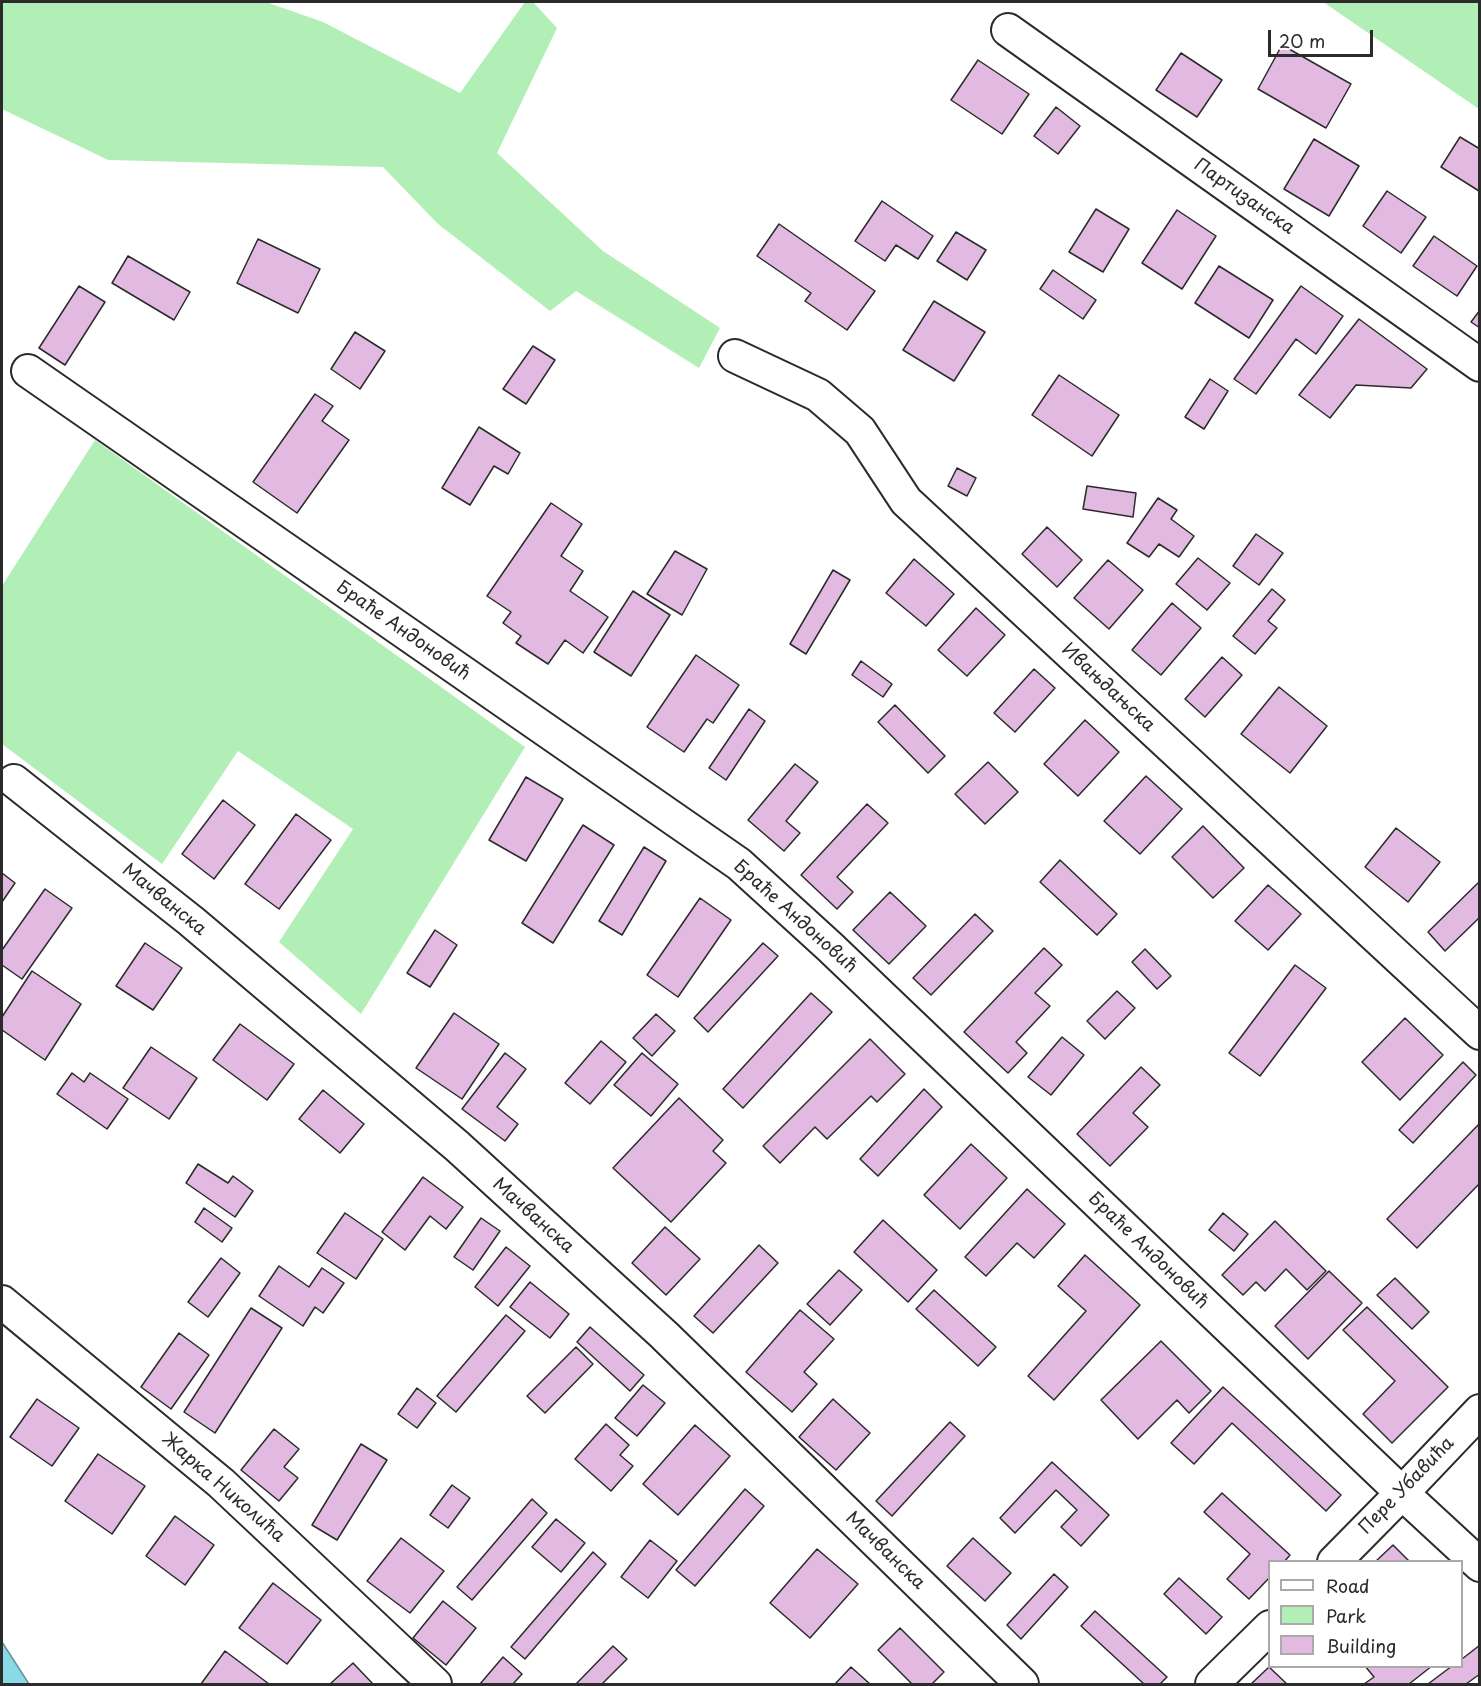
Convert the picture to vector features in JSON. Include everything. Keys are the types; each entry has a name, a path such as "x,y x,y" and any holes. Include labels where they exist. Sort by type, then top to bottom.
{"street":[{"name":"Партизанска","path":"1008,30 1479,365"},
{"name":"Ивањдањска","path":"735,356 818,395 860,431 906,501 1479,1033"},
{"name":"Браће Андоновић","path":"28,371 739,864 847,963 1479,1565"},
{"name":"Мачванска","path":"14,781 191,921 457,1146 664,1335 1022,1684"},
{"name":"Жарка Николића","path":"2,1302 221,1483 435,1684"},
{"name":"Пере Убавића","path":"1336,1560 1479,1411"},
{"path":"1212,1684 1268,1627"}],"green space":[{"path":"2,2 266,2 323,22 460,93 525,2 533,2 557,28 497,153 603,251 720,328 699,368 576,291 550,311 438,224 383,167 108,160 2,109"},
{"path":"1323,2 1479,2 1479,109"},
{"path":"95,440 525,747 361,1014 279,942 353,829 238,751 162,864 2,744 2,586"}],"water":[{"path":"2,1642 29,1684 2,1684"}],"building":[{"path":"1282,45 1351,84 1326,128 1258,89"},
{"path":"1181,53 1222,80 1197,117 1156,90"},
{"path":"978,60 1029,94 1002,134 951,100"},
{"path":"1056,107 1080,126 1058,154 1034,136"},
{"path":"1460,137 1480,149 1479,191 1441,167"},
{"path":"1314,139 1359,166 1329,216 1284,189"},
{"path":"1387,191 1426,217 1401,253 1363,226"},
{"path":"882,201 933,236 918,259 896,245 885,261 855,241"},
{"path":"1096,209 1129,229 1103,272 1069,252"},
{"path":"1177,210 1216,236 1182,289 1142,263"},
{"path":"779,224 875,291 847,330 805,301 811,293 757,256"},
{"path":"956,232 986,250 967,280 937,261"},
{"path":"1434,236 1477,266 1457,296 1413,266"},
{"path":"258,239 320,269 298,313 237,283"},
{"path":"128,256 190,292 174,320 112,283"},
{"path":"1219,266 1273,300 1249,338 1195,303"},
{"path":"1053,270 1096,300 1083,319 1040,289"},
{"path":"79,286 105,302 65,365 39,348"},
{"path":"1301,286 1343,316 1316,354 1296,339 1256,394 1234,379"},
{"path":"934,301 985,332 954,381 903,350"},
{"path":"1480,310 1480,328 1471,322"},
{"path":"1359,319 1427,369 1411,388 1356,385 1330,418 1299,395"},
{"path":"355,332 385,351 360,389 331,369"},
{"path":"533,346 555,360 526,404 503,389"},
{"path":"1059,375 1119,415 1092,456 1032,415"},
{"path":"1210,379 1228,391 1204,429 1185,417"},
{"path":"315,394 333,406 322,421 349,440 297,513 253,482"},
{"path":"479,427 520,453 508,474 494,466 470,505 442,488"},
{"path":"957,468 976,478 967,496 948,486"},
{"path":"1087,486 1136,493 1133,517 1083,509"},
{"path":"1158,498 1177,510 1171,519 1194,536 1179,557 1159,544 1149,557 1127,543"},
{"path":"551,503 582,524 561,556 583,571 570,591 608,617 583,653 565,640 548,664 516,643 521,636 503,623 511,612 487,596"},
{"path":"1047,527 1082,560 1057,587 1022,554"},
{"path":"1256,534 1283,553 1259,585 1233,566"},
{"path":"675,551 707,569 682,615 647,594"},
{"path":"1198,558 1230,583 1207,610 1176,584"},
{"path":"914,559 954,594 926,626 886,593"},
{"path":"1108,560 1143,590 1109,629 1074,598"},
{"path":"833,570 850,580 806,654 790,644"},
{"path":"1272,589 1285,600 1268,621 1277,628 1255,654 1233,636"},
{"path":"633,591 670,615 631,676 594,652"},
{"path":"1172,603 1201,628 1161,675 1132,650"},
{"path":"976,608 1005,635 967,676 938,650"},
{"path":"696,655 739,685 713,723 707,719 684,752 647,727"},
{"path":"1222,657 1242,675 1205,717 1185,699"},
{"path":"861,661 892,684 883,697 852,675"},
{"path":"1034,669 1055,688 1015,732 994,713"},
{"path":"1279,687 1327,726 1290,773 1241,734"},
{"path":"895,705 945,756 928,773 878,722"},
{"path":"749,709 765,721 726,780 709,768"},
{"path":"1085,720 1119,752 1078,796 1044,764"},
{"path":"988,762 1018,792 985,824 955,794"},
{"path":"795,764 818,782 786,821 800,833 784,851 748,820"},
{"path":"1146,776 1182,809 1140,854 1104,821"},
{"path":"526,777 563,799 526,861 489,840"},
{"path":"223,800 255,825 214,879 182,854"},
{"path":"867,804 888,823 837,877 853,892 837,909 801,875"},
{"path":"296,814 331,840 279,909 245,884"},
{"path":"583,825 614,845 553,943 522,923"},
{"path":"1203,826 1244,868 1213,898 1172,857"},
{"path":"1396,828 1440,862 1408,902 1365,867"},
{"path":"644,847 666,861 622,935 599,921"},
{"path":"1060,860 1117,914 1097,935 1040,882"},
{"path":"2,873 15,883 2,902"},
{"path":"1480,881 1480,917 1445,951 1428,932"},
{"path":"1268,885 1301,914 1268,950 1235,921"},
{"path":"45,889 72,908 22,979 2,965 2,950"},
{"path":"890,892 926,926 889,964 853,930"},
{"path":"700,898 731,920 678,997 647,975"},
{"path":"975,914 993,931 931,995 913,978"},
{"path":"435,930 457,945 430,987 407,973"},
{"path":"145,943 182,968 153,1010 116,986"},
{"path":"763,943 778,956 708,1032 694,1018"},
{"path":"1044,948 1062,965 1035,993 1050,1006 1016,1042 1027,1053 1008,1073 964,1032"},
{"path":"1145,949 1171,976 1157,989 1132,962"},
{"path":"1295,965 1326,988 1260,1076 1229,1053"},
{"path":"32,971 81,1004 45,1060 2,1030 2,1017"},
{"path":"1117,991 1135,1008 1105,1039 1087,1021"},
{"path":"811,993 832,1012 743,1108 723,1089"},
{"path":"454,1013 499,1044 462,1099 416,1068"},
{"path":"656,1014 675,1031 652,1056 633,1038"},
{"path":"1405,1018 1443,1055 1400,1100 1362,1062"},
{"path":"240,1024 294,1064 267,1100 213,1060"},
{"path":"1062,1037 1084,1055 1051,1095 1028,1077"},
{"path":"870,1039 905,1074 877,1102 871,1096 827,1139 815,1127 780,1163 763,1146"},
{"path":"601,1041 626,1062 590,1104 565,1083"},
{"path":"151,1047 197,1078 169,1119 123,1088"},
{"path":"505,1053 526,1069 497,1107 518,1124 505,1141 462,1109"},
{"path":"642,1053 678,1084 651,1116 614,1085"},
{"path":"1463,1062 1476,1075 1413,1143 1399,1130"},
{"path":"1141,1067 1160,1085 1133,1113 1148,1127 1110,1166 1077,1134"},
{"path":"72,1073 84,1082 90,1073 128,1099 107,1129 57,1094"},
{"path":"924,1089 942,1107 878,1176 860,1159"},
{"path":"323,1090 364,1124 340,1153 299,1119"},
{"path":"679,1098 723,1140 713,1151 726,1163 671,1222 613,1168"},
{"path":"1480,1123 1480,1183 1417,1248 1387,1219"},
{"path":"971,1144 1007,1178 960,1229 924,1195"},
{"path":"198,1164 228,1183 233,1176 253,1191 235,1217 186,1183"},
{"path":"423,1177 463,1207 446,1229 430,1216 405,1250 382,1232"},
{"path":"1027,1189 1065,1224 1034,1258 1017,1243 986,1276 965,1257"},
{"path":"204,1208 232,1228 222,1242 195,1222"},
{"path":"345,1213 383,1239 356,1279 317,1253"},
{"path":"1223,1213 1248,1234 1234,1251 1209,1230"},
{"path":"481,1218 500,1231 473,1270 454,1257"},
{"path":"883,1220 937,1270 908,1302 854,1252"},
{"path":"1275,1221 1326,1271 1307,1290 1286,1269 1265,1291 1256,1282 1243,1295 1222,1275"},
{"path":"665,1227 700,1259 666,1295 632,1263"},
{"path":"759,1245 778,1263 713,1333 694,1316"},
{"path":"506,1247 530,1266 498,1306 475,1287"},
{"path":"1085,1255 1140,1305 1054,1400 1028,1376 1086,1311 1058,1286"},
{"path":"221,1258 240,1273 208,1317 188,1302"},
{"path":"279,1266 309,1287 322,1268 344,1283 323,1313 315,1307 303,1326 259,1296"},
{"path":"839,1270 862,1290 830,1325 807,1304"},
{"path":"1329,1271 1362,1303 1308,1359 1275,1326"},
{"path":"1395,1278 1429,1312 1412,1329 1377,1295"},
{"path":"530,1282 569,1314 550,1338 510,1307"},
{"path":"934,1290 996,1347 978,1366 916,1309"},
{"path":"1367,1307 1448,1387 1392,1443 1363,1414 1395,1381 1343,1330"},
{"path":"251,1308 282,1328 215,1433 184,1412"},
{"path":"800,1310 834,1339 804,1372 817,1384 792,1412 746,1372"},
{"path":"506,1315 525,1331 456,1412 437,1396"},
{"path":"590,1327 644,1375 630,1391 577,1342"},
{"path":"179,1333 209,1355 171,1409 141,1387"},
{"path":"1161,1341 1211,1391 1189,1413 1177,1400 1138,1439 1101,1400"},
{"path":"576,1347 593,1364 545,1413 527,1396"},
{"path":"643,1385 665,1403 637,1436 615,1418"},
{"path":"1223,1387 1341,1495 1326,1511 1232,1423 1194,1464 1171,1443"},
{"path":"417,1388 436,1403 417,1428 398,1414"},
{"path":"37,1399 79,1428 52,1466 10,1437"},
{"path":"833,1399 870,1433 836,1470 799,1437"},
{"path":"950,1422 965,1436 892,1516 876,1501"},
{"path":"606,1424 629,1445 620,1455 633,1466 611,1491 575,1459"},
{"path":"695,1425 730,1456 678,1515 643,1484"},
{"path":"274,1429 299,1449 284,1467 298,1478 279,1501 241,1470"},
{"path":"361,1444 387,1460 337,1540 312,1525"},
{"path":"98,1454 145,1486 112,1534 65,1501"},
{"path":"1052,1462 1109,1515 1081,1546 1061,1527 1077,1510 1056,1490 1015,1533 1000,1518"},
{"path":"452,1485 470,1498 448,1528 430,1515"},
{"path":"745,1489 764,1506 695,1586 676,1570"},
{"path":"1222,1493 1290,1555 1286,1560 1268,1560 1268,1579 1249,1599 1227,1579 1250,1554 1204,1512"},
{"path":"532,1499 547,1513 472,1600 457,1587"},
{"path":"175,1516 214,1545 185,1585 146,1556"},
{"path":"556,1519 585,1543 561,1572 532,1547"},
{"path":"401,1538 444,1571 410,1613 367,1581"},
{"path":"973,1538 1011,1573 985,1601 947,1566"},
{"path":"650,1540 677,1561 648,1598 621,1577"},
{"path":"1393,1545 1408,1560 1377,1560"},
{"path":"817,1549 858,1584 810,1638 770,1603"},
{"path":"593,1552 606,1564 525,1659 511,1647"},
{"path":"1054,1574 1068,1587 1021,1639 1007,1625"},
{"path":"1179,1578 1222,1617 1206,1634 1164,1594"},
{"path":"273,1583 321,1620 287,1664 239,1628"},
{"path":"443,1601 476,1628 446,1665 413,1638"},
{"path":"1095,1611 1167,1677 1160,1684 1144,1684 1081,1626"},
{"path":"900,1628 944,1672 932,1684 912,1684 878,1650"},
{"path":"1480,1645 1480,1674 1466,1684 1428,1684 1449,1668 1463,1668 1463,1658"},
{"path":"613,1646 627,1659 602,1684 576,1684"},
{"path":"225,1651 269,1684 201,1684"},
{"path":"503,1657 522,1674 513,1684 480,1684"},
{"path":"353,1663 373,1684 330,1684"},
{"path":"851,1667 870,1684 835,1684"},
{"path":"1268,1668 1287,1684 1251,1684"},
{"path":"1367,1668 1429,1668 1409,1684 1364,1684 1374,1677"}]}
